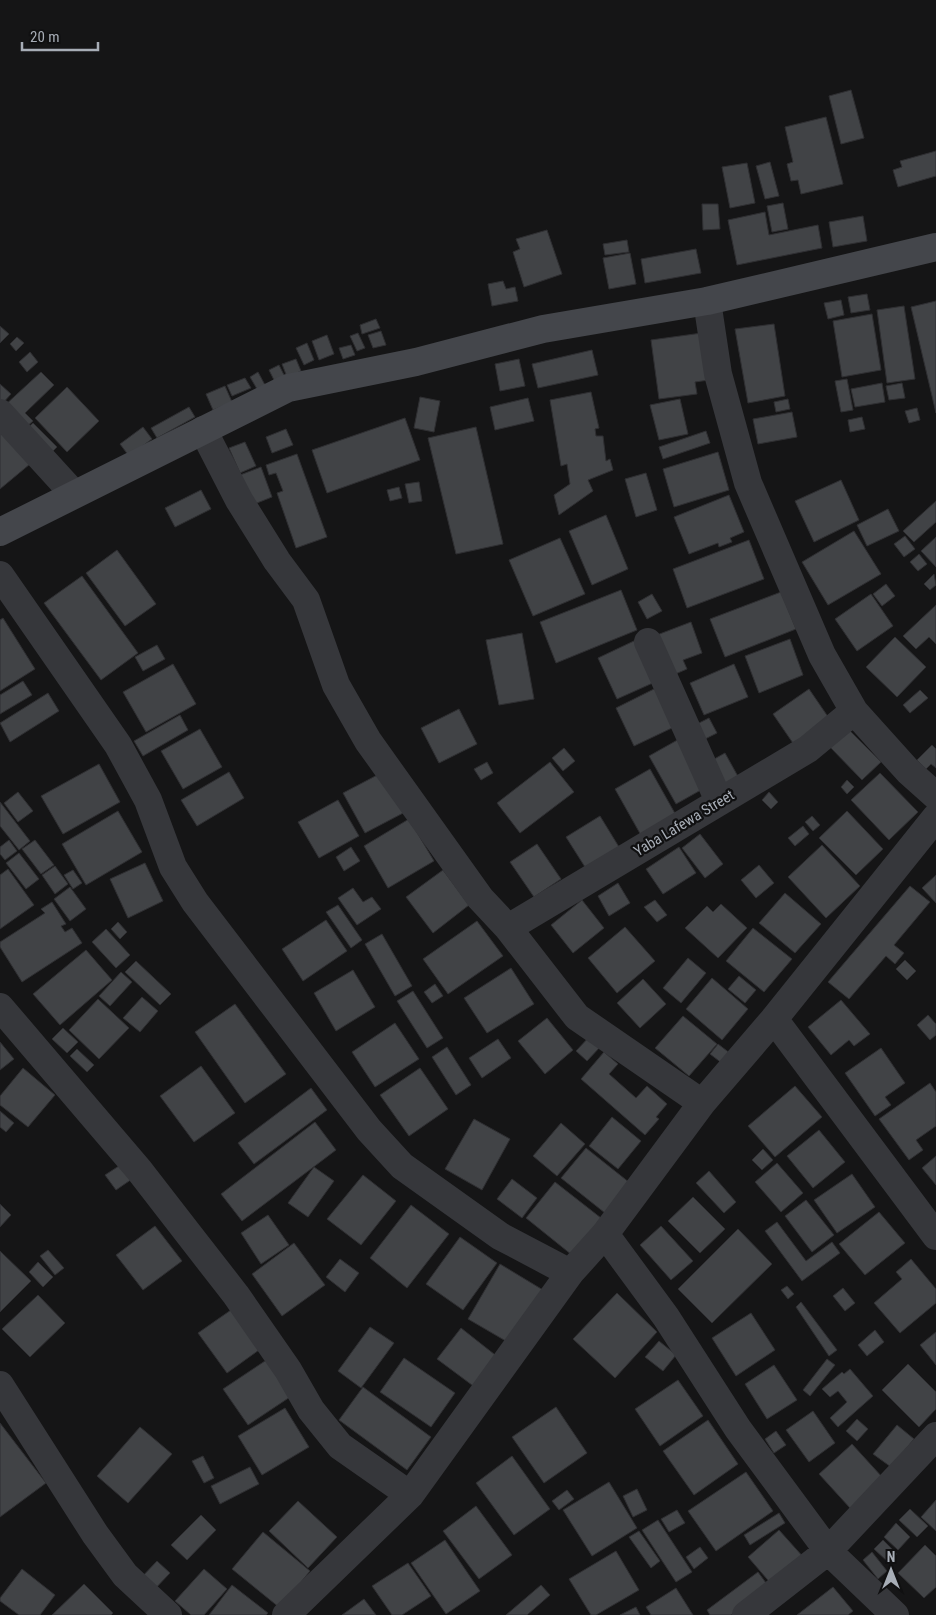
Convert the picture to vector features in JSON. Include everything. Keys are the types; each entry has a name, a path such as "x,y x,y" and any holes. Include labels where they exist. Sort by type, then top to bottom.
{"main road":[{"path":"0,532 288,388 416,362 543,329 707,301 936,247"}],"street":[{"path":"707,301 718,374 748,483 822,655 854,711 908,771 936,796"},
{"path":"0,413 74,494"},
{"path":"203,430 239,500 277,561 306,600 336,685 368,741 480,898 508,928 577,1018 702,1103"},
{"path":"0,575 118,745 148,800 173,867 195,902 369,1130 402,1166 450,1202 500,1236 570,1273"},
{"path":"648,642 719,801"},
{"name":"Yaba Lafewa Street","path":"508,928 808,749 854,711"},
{"path":"286,1615 410,1495 570,1273 605,1234 702,1103 774,1019 936,817"},
{"path":"0,1007 60,1075 236,1295 288,1370 311,1410 340,1446 410,1495"},
{"path":"774,1019 936,1236"},
{"path":"605,1234 666,1317 738,1429 828,1551 895,1615"},
{"path":"0,1385 95,1534 125,1575 168,1615"},
{"path":"746,1615 828,1551 936,1436"}],"building":[{"path":"851,90 864,138 841,144 829,96"},
{"path":"826,117 843,184 801,194 798,180 791,181 787,164 793,162 785,127"},
{"path":"936,151 936,176 898,187 893,170 902,167 900,161"},
{"path":"770,162 779,196 765,199 756,166"},
{"path":"747,163 755,203 730,208 722,167"},
{"path":"783,203 788,229 772,232 767,206"},
{"path":"702,204 718,204 720,229 703,230"},
{"path":"765,212 769,235 818,225 822,248 737,265 728,220"},
{"path":"863,216 867,241 833,247 829,222"},
{"path":"547,230 562,274 524,287 513,252 520,249 516,239"},
{"path":"627,240 629,252 605,255 603,244"},
{"path":"696,249 701,273 645,283 641,259"},
{"path":"630,253 636,284 609,289 603,258"},
{"path":"503,281 506,289 515,287 518,301 492,306 488,284"},
{"path":"867,294 870,310 851,313 848,297"},
{"path":"841,300 844,315 828,319 824,303"},
{"path":"936,301 936,413 911,307"},
{"path":"904,306 915,379 887,383 877,310"},
{"path":"872,314 881,370 842,377 833,321"},
{"path":"376,319 380,328 362,334 360,325"},
{"path":"774,324 785,396 748,403 735,329"},
{"path":"0,326 9,334 0,343"},
{"path":"381,331 386,345 373,348 368,335"},
{"path":"358,333 365,348 357,351 350,336"},
{"path":"702,333 709,380 695,382 697,394 659,399 651,340"},
{"path":"327,335 334,354 319,360 312,341"},
{"path":"17,337 24,343 16,351 10,344"},
{"path":"307,343 314,360 304,365 296,348"},
{"path":"351,345 355,355 343,359 339,348"},
{"path":"592,350 598,375 538,388 532,364"},
{"path":"30,352 38,362 27,372 19,362"},
{"path":"296,359 301,371 287,377 282,364"},
{"path":"519,359 525,386 500,391 495,364"},
{"path":"279,365 285,377 275,382 269,370"},
{"path":"41,372 54,385 25,413 33,421 24,429 3,407"},
{"path":"258,372 265,385 257,389 250,377"},
{"path":"245,378 251,388 232,396 227,385"},
{"path":"847,379 853,410 841,412 835,381"},
{"path":"882,383 885,402 855,407 851,389"},
{"path":"902,383 905,398 889,400 886,386"},
{"path":"0,384 11,394 2,404 0,403"},
{"path":"225,386 232,402 213,410 206,394"},
{"path":"67,387 99,421 67,452 35,418"},
{"path":"591,392 599,428 595,429 596,436 603,436 606,461 610,459 613,470 588,480 593,491 559,515 554,495 570,484 567,464 561,466 550,400"},
{"path":"420,397 440,401 434,432 414,428"},
{"path":"528,398 534,421 495,430 490,407"},
{"path":"680,399 688,434 659,440 650,405"},
{"path":"788,399 790,409 776,412 774,402"},
{"path":"189,407 195,417 157,438 151,428"},
{"path":"917,408 920,420 909,423 905,411"},
{"path":"792,412 797,437 758,444 753,419"},
{"path":"862,417 865,429 850,432 848,420"},
{"path":"405,418 420,460 327,493 312,450"},
{"path":"33,423 57,447 48,456 24,431"},
{"path":"143,427 152,439 129,456 120,444"},
{"path":"476,427 503,544 456,554 428,438"},
{"path":"0,429 30,464 0,489"},
{"path":"286,429 293,445 272,453 266,437"},
{"path":"706,431 710,443 663,459 659,447"},
{"path":"245,442 256,466 240,473 229,448"},
{"path":"718,452 729,490 674,507 663,469"},
{"path":"297,454 327,537 296,548 277,493 283,491 276,473 269,475 266,465"},
{"path":"261,467 272,497 252,505 240,475"},
{"path":"646,473 657,510 636,517 625,479"},
{"path":"841,480 859,520 814,542 795,501"},
{"path":"419,482 422,501 409,503 405,484"},
{"path":"399,487 402,498 390,501 387,490"},
{"path":"201,490 211,509 175,527 165,508"},
{"path":"729,495 744,532 730,538 732,542 719,547 718,543 689,554 674,517"},
{"path":"936,501 936,522 914,542 903,531"},
{"path":"888,509 899,531 867,546 857,525"},
{"path":"606,515 628,569 592,585 569,531"},
{"path":"854,531 881,574 828,605 802,562"},
{"path":"905,536 915,549 904,557 894,544"},
{"path":"936,537 936,567 921,551"},
{"path":"560,538 585,594 533,616 509,560"},
{"path":"749,540 764,579 687,608 673,569"},
{"path":"117,550 156,604 125,626 86,573"},
{"path":"919,554 927,564 918,571 910,562"},
{"path":"934,574 936,585 930,590 924,584"},
{"path":"82,576 138,653 101,680 44,603"},
{"path":"886,584 895,596 882,606 873,594"},
{"path":"621,590 637,630 556,663 540,622"},
{"path":"781,592 796,629 725,657 710,619"},
{"path":"652,594 662,611 647,619 638,602"},
{"path":"871,594 893,626 857,651 835,619"},
{"path":"936,605 936,644 929,637 916,649 903,636"},
{"path":"3,618 35,669 0,691 0,620"},
{"path":"691,622 702,653 683,660 687,669 673,675 657,635"},
{"path":"522,633 534,699 499,705 486,640"},
{"path":"895,637 926,667 897,697 866,667"},
{"path":"790,639 803,675 759,693 745,656"},
{"path":"636,640 655,682 617,699 598,658"},
{"path":"157,645 165,659 143,671 135,657"},
{"path":"173,664 196,704 146,732 123,692"},
{"path":"734,664 748,697 704,715 690,683"},
{"path":"23,681 32,695 0,714 0,695"},
{"path":"656,688 674,727 634,746 616,708"},
{"path":"809,689 833,724 797,749 773,714"},
{"path":"920,690 928,698 910,713 903,705"},
{"path":"48,693 59,711 10,742 0,723"},
{"path":"459,709 477,744 439,763 421,728"},
{"path":"180,715 188,730 143,756 134,741"},
{"path":"709,718 717,733 703,740 695,725"},
{"path":"847,728 881,762 862,780 828,745"},
{"path":"200,729 222,767 183,789 161,751"},
{"path":"681,738 708,786 676,804 649,756"},
{"path":"932,745 936,749 936,768 931,764 926,769 917,760"},
{"path":"564,748 575,761 563,771 552,758"},
{"path":"725,753 740,780 724,789 709,762"},
{"path":"487,762 493,773 481,780 474,769"},
{"path":"550,762 574,792 520,833 497,803"},
{"path":"99,764 120,802 63,834 41,796"},
{"path":"650,769 677,817 642,837 615,789"},
{"path":"385,771 407,811 365,833 343,793"},
{"path":"229,772 244,798 197,826 181,800"},
{"path":"880,773 918,812 889,840 851,800"},
{"path":"847,780 854,787 847,794 841,787"},
{"path":"18,792 33,811 18,822 4,803"},
{"path":"769,792 778,802 771,809 762,800"},
{"path":"338,800 359,836 319,858 298,822"},
{"path":"0,802 30,841 19,850 0,826"},
{"path":"118,811 142,852 86,885 62,844"},
{"path":"847,811 883,849 856,875 819,838"},
{"path":"600,816 619,847 585,867 566,837"},
{"path":"812,816 820,825 813,831 805,822"},
{"path":"409,819 434,861 388,888 364,846"},
{"path":"803,826 809,834 795,846 788,838"},
{"path":"700,834 723,864 705,878 682,848"},
{"path":"9,840 17,851 5,860 0,854 0,847"},
{"path":"35,840 54,865 41,874 22,849"},
{"path":"537,844 561,879 534,897 510,862"},
{"path":"822,845 860,886 826,918 788,877"},
{"path":"351,847 360,861 344,871 336,857"},
{"path":"679,847 696,873 663,894 646,869"},
{"path":"19,853 39,879 26,889 6,863"},
{"path":"145,863 163,901 128,918 110,879"},
{"path":"759,865 774,883 756,898 741,880"},
{"path":"55,866 68,884 55,894 42,875"},
{"path":"8,869 34,905 0,929 0,875"},
{"path":"73,870 82,883 73,889 64,875"},
{"path":"443,870 469,905 433,933 406,897"},
{"path":"936,875 936,903 922,888"},
{"path":"618,883 630,903 609,916 598,896"},
{"path":"910,886 930,902 894,945 904,953 895,964 886,956 849,999 828,982"},
{"path":"70,887 86,909 70,921 54,899"},
{"path":"353,888 363,902 372,897 381,909 357,925 338,898"},
{"path":"785,893 821,924 795,953 759,923"},
{"path":"582,900 604,928 573,953 551,925"},
{"path":"655,900 667,915 657,922 644,907"},
{"path":"52,902 66,924 61,926 65,932 72,928 82,943 22,982 0,947 0,942 45,913 41,909"},
{"path":"721,904 747,928 718,958 685,928 707,906 713,912"},
{"path":"338,905 362,940 351,948 326,912"},
{"path":"326,920 347,951 303,981 282,949"},
{"path":"477,921 503,956 448,994 423,959"},
{"path":"118,922 127,932 120,939 111,929"},
{"path":"625,927 655,961 617,993 588,958"},
{"path":"753,928 792,959 764,992 726,961"},
{"path":"106,929 130,955 116,968 92,942"},
{"path":"382,934 412,986 395,996 365,944"},
{"path":"86,950 112,980 60,1025 33,994"},
{"path":"688,958 706,973 681,1003 663,988"},
{"path":"905,960 916,971 907,980 896,969"},
{"path":"136,961 171,994 160,1005 125,972"},
{"path":"511,968 534,1004 487,1033 464,998"},
{"path":"353,970 375,1007 336,1031 314,993"},
{"path":"121,972 132,982 110,1006 99,996"},
{"path":"739,976 756,990 745,1003 728,989"},
{"path":"712,978 748,1009 722,1040 686,1009"},
{"path":"643,979 666,1004 640,1028 617,1003"},
{"path":"435,984 443,996 432,1003 424,992"},
{"path":"413,991 443,1038 427,1048 397,1001"},
{"path":"142,997 158,1011 140,1032 123,1018"},
{"path":"98,999 129,1028 99,1059 69,1030"},
{"path":"841,1000 870,1034 854,1046 849,1040 831,1055 808,1027"},
{"path":"235,1004 286,1074 245,1103 195,1032"},
{"path":"928,1015 936,1024 936,1035 930,1040 917,1025"},
{"path":"683,1016 717,1044 689,1076 655,1048"},
{"path":"547,1018 573,1050 545,1074 518,1041"},
{"path":"395,1023 419,1059 375,1087 352,1052"},
{"path":"63,1028 78,1042 67,1053 52,1039"},
{"path":"590,1036 601,1046 587,1061 576,1051"},
{"path":"498,1039 511,1058 482,1078 469,1058"},
{"path":"0,1042 14,1059 0,1070"},
{"path":"718,1044 731,1054 723,1064 710,1054"},
{"path":"447,1047 471,1085 456,1095 432,1057"},
{"path":"881,1048 905,1083 885,1097 891,1105 875,1116 845,1073"},
{"path":"77,1049 94,1065 87,1072 70,1056"},
{"path":"604,1052 618,1064 609,1074 636,1098 647,1086 667,1104 656,1117 659,1119 645,1135 581,1079"},
{"path":"201,1066 235,1113 194,1142 160,1096"},
{"path":"23,1068 55,1095 28,1127 0,1105 0,1096"},
{"path":"420,1068 448,1109 409,1136 380,1095"},
{"path":"930,1083 936,1092 936,1126 916,1140 923,1150 909,1160 879,1119"},
{"path":"795,1086 822,1117 775,1157 748,1126"},
{"path":"311,1088 327,1110 254,1164 238,1143"},
{"path":"0,1111 14,1123 6,1132 0,1127"},
{"path":"612,1117 641,1141 618,1169 589,1146"},
{"path":"474,1119 510,1139 482,1190 445,1169"},
{"path":"315,1122 336,1150 242,1221 221,1194"},
{"path":"561,1123 585,1144 557,1176 533,1156"},
{"path":"819,1130 845,1162 813,1188 787,1156"},
{"path":"586,1148 630,1183 605,1213 561,1178"},
{"path":"763,1149 773,1160 762,1170 752,1160"},
{"path":"936,1156 936,1185 922,1168"},
{"path":"777,1163 803,1193 781,1212 755,1182"},
{"path":"122,1164 132,1179 116,1190 105,1175"},
{"path":"314,1167 334,1181 308,1217 288,1203"},
{"path":"709,1171 736,1202 724,1213 696,1183"},
{"path":"852,1174 875,1207 837,1233 814,1200"},
{"path":"363,1175 396,1201 361,1245 327,1219"},
{"path":"512,1179 537,1198 522,1218 497,1199"},
{"path":"555,1182 601,1218 572,1255 526,1218"},
{"path":"693,1197 725,1229 700,1253 668,1221"},
{"path":"806,1200 834,1235 812,1252 785,1216"},
{"path":"0,1204 11,1215 0,1227"},
{"path":"411,1205 449,1234 407,1288 370,1258"},
{"path":"879,1212 905,1243 865,1275 839,1244"},
{"path":"268,1215 289,1245 261,1264 241,1233"},
{"path":"777,1222 806,1261 832,1242 840,1253 802,1281 765,1231"},
{"path":"155,1226 182,1261 143,1290 116,1255"},
{"path":"661,1226 693,1261 671,1280 640,1245"},
{"path":"738,1229 772,1264 712,1323 678,1289"},
{"path":"460,1237 497,1263 463,1310 426,1284"},
{"path":"294,1243 325,1285 282,1316 252,1274"},
{"path":"48,1250 64,1268 55,1275 40,1256"},
{"path":"0,1251 31,1281 0,1312"},
{"path":"340,1259 359,1273 345,1292 326,1277"},
{"path":"911,1259 936,1289 936,1303 900,1333 874,1303 902,1279 896,1272"},
{"path":"38,1262 53,1277 43,1287 29,1272"},
{"path":"500,1264 543,1290 511,1344 468,1319"},
{"path":"787,1286 794,1294 788,1299 781,1290"},
{"path":"843,1288 855,1303 845,1311 833,1296"},
{"path":"617,1293 657,1332 615,1378 573,1339"},
{"path":"38,1295 65,1323 30,1357 2,1329"},
{"path":"801,1302 837,1350 829,1356 796,1307"},
{"path":"231,1310 259,1350 227,1373 198,1333"},
{"path":"751,1313 775,1350 736,1376 712,1338"},
{"path":"370,1327 394,1343 361,1388 338,1371"},
{"path":"461,1328 499,1358 476,1388 437,1359"},
{"path":"875,1330 884,1342 867,1356 858,1345"},
{"path":"936,1332 936,1365 920,1345"},
{"path":"659,1341 676,1355 663,1371 645,1357"},
{"path":"404,1358 455,1393 431,1427 380,1392"},
{"path":"268,1359 293,1395 248,1425 223,1389"},
{"path":"827,1359 835,1365 810,1396 803,1390"},
{"path":"908,1364 936,1392 936,1409 919,1427 882,1390"},
{"path":"774,1365 797,1400 767,1419 745,1384"},
{"path":"850,1369 873,1396 838,1427 830,1418 847,1402 838,1391 830,1397 822,1389 842,1372 844,1374"},
{"path":"678,1380 703,1416 660,1446 635,1409"},
{"path":"363,1387 431,1437 407,1470 339,1420"},
{"path":"556,1407 587,1453 544,1483 512,1437"},
{"path":"285,1408 309,1447 262,1475 238,1436"},
{"path":"813,1411 835,1443 809,1462 786,1430"},
{"path":"857,1419 868,1429 857,1441 846,1431"},
{"path":"708,1420 738,1464 694,1495 663,1451"},
{"path":"0,1423 46,1483 0,1517"},
{"path":"897,1425 914,1439 891,1467 873,1454"},
{"path":"140,1427 172,1454 128,1503 97,1476"},
{"path":"776,1431 786,1445 774,1453 765,1439"},
{"path":"852,1444 883,1478 850,1508 819,1474"},
{"path":"203,1456 214,1478 204,1483 192,1461"},
{"path":"512,1456 550,1509 514,1535 476,1483"},
{"path":"250,1467 259,1484 220,1504 211,1486"},
{"path":"746,1472 773,1511 716,1551 688,1511"},
{"path":"609,1482 637,1528 592,1556 563,1510"},
{"path":"637,1489 647,1510 633,1517 623,1496"},
{"path":"567,1490 574,1499 559,1510 552,1501"},
{"path":"936,1500 936,1531 921,1517"},
{"path":"298,1501 337,1537 308,1568 269,1531"},
{"path":"476,1506 512,1555 479,1579 443,1531"},
{"path":"910,1509 928,1526 917,1537 899,1520"},
{"path":"677,1510 685,1523 669,1532 661,1519"},
{"path":"779,1513 785,1523 750,1545 744,1535"},
{"path":"201,1515 216,1530 187,1560 171,1545"},
{"path":"658,1520 692,1572 676,1582 642,1530"},
{"path":"896,1523 910,1537 898,1550 884,1537"},
{"path":"779,1530 805,1559 773,1586 748,1557"},
{"path":"639,1531 660,1561 651,1568 629,1537"},
{"path":"263,1532 310,1571 280,1608 232,1569"},
{"path":"445,1540 480,1591 446,1614 411,1563"},
{"path":"883,1540 897,1554 888,1562 874,1549"},
{"path":"925,1545 936,1556 936,1587 924,1598 898,1573"},
{"path":"700,1547 708,1558 694,1569 686,1557"},
{"path":"616,1551 639,1590 596,1615 591,1615 569,1579"},
{"path":"872,1552 887,1571 878,1579 863,1560"},
{"path":"157,1561 170,1573 152,1592 139,1580"},
{"path":"408,1563 431,1596 402,1615 392,1615 372,1586"},
{"path":"22,1569 55,1595 40,1615 19,1615 0,1601 0,1598"},
{"path":"204,1569 227,1589 204,1615 191,1615 175,1601"},
{"path":"758,1572 769,1587 731,1615 710,1615 707,1610"},
{"path":"84,1584 113,1613 111,1615 52,1615"},
{"path":"232,1585 268,1613 266,1615 209,1615"},
{"path":"541,1585 550,1595 527,1615 506,1615"},
{"path":"833,1587 853,1611 848,1615 797,1615"},
{"path":"676,1588 693,1615 651,1615 646,1607"},
{"path":"364,1599 376,1615 342,1615"},
{"path":"636,1607 640,1615 620,1615"}]}
